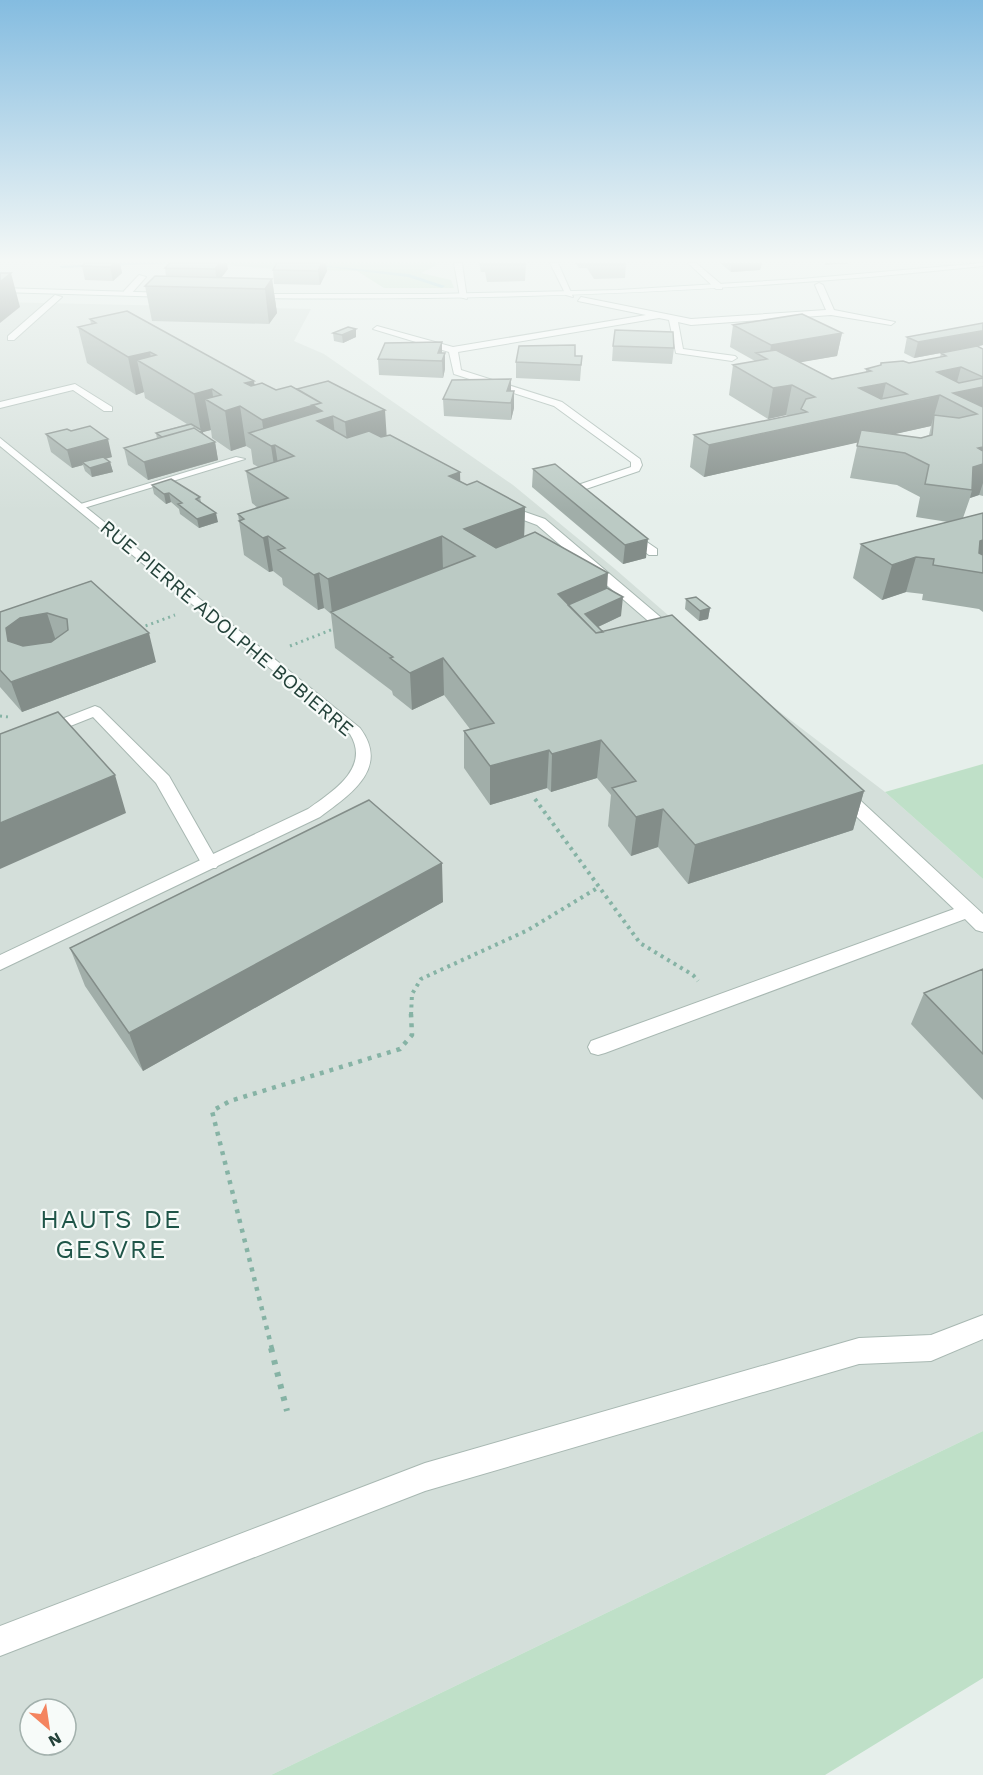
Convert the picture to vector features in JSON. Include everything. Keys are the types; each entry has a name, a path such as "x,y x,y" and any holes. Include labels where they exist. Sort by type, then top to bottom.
{"main road":[{"path":"438,346 453,350 478,346"},
{"path":"678,346 679,351 732,358"},
{"path":"453,350 457,372 558,404 636,462 635,469 576,489 576,492 593,506"},
{"path":"0,405 75,387 108,409"},
{"name":"RUE PIERRE ADOLPHE BOBIERRE","path":"0,441 355,730 364,748 360,770 343,792 314,813 0,963"},
{"path":"80,506 240,459"},
{"path":"525,516 541,522 684,645"},
{"path":"619,526 653,552"},
{"path":"0,749 95,711 163,780 210,864"},
{"path":"830,781 983,925"},
{"path":"598,1047 968,911"},
{"path":"0,1641 425,1477 859,1351 931,1348 983,1327"}],"path":[{"path":"135,630 175,615"},
{"path":"264,656 338,627"},
{"path":"535,799 640,943 693,975 716,1003"},
{"path":"287,1411 212,1111 230,1101 400,1049 412,1035 410,993 421,979 528,930 599,886"}],"shaded area":[{"path":"0,346 305,346 324,354 513,485 615,569 776,709 885,792 983,879 983,1431 271,1775 0,1775"}],"green space":[{"path":"983,764 983,879 885,792"},
{"path":"983,1431 983,1678 825,1775 271,1775"}],"building":[{"path":"109,346 190,346 254,381 245,383 251,386 262,383 276,390 291,386 321,403 262,420 240,406 225,411 205,399 221,395 212,389 194,394 137,360 156,355 150,352 128,357"},
{"path":"384,346 441,346 438,353 445,353 442,361 378,359"},
{"path":"519,346 575,346 575,356 582,356 581,365 516,362"},
{"path":"613,346 674,346 674,348"},
{"path":"977,346 983,349 983,377 961,367 937,372 959,383 983,378 983,387 953,393 983,407 983,447 978,448 983,451 983,464 973,467 972,490 925,484 929,465 905,453 857,446 861,430 921,438 932,435 934,415 959,418 977,414 940,395 709,445 694,435 807,412 801,409 806,399 815,397 792,385 773,388 733,365 767,359 756,353 776,350 832,379 871,371 866,369 881,365 881,363 903,361 909,363 946,356 941,353","holes":["886,383 907,394 881,399 859,388"]},
{"path":"511,379 507,391 514,391 511,403 443,399 452,380"},
{"path":"328,381 385,410 345,422 333,416 317,421 347,438 369,431 381,437 390,435 460,472 449,476 467,485 477,481 525,507 464,529 496,548 535,532 608,573 558,594 596,633 672,615 864,791 695,845 663,809 636,817 612,788 636,781 601,740 552,754 549,750 490,766 464,731 494,723 443,658 410,673 390,658 393,657 331,612 475,556 442,536 328,579 319,573 314,575 278,550 285,548 268,536 263,538 239,521 244,519 238,514 288,498 246,471 294,456 249,433 322,411 312,405 321,403 297,389"},
{"path":"191,424 203,431 200,432 194,428 162,437 156,433"},
{"path":"90,426 108,439 67,450 46,434 67,429 71,431"},
{"path":"194,428 215,442 144,462 124,448"},
{"path":"103,457 110,462 90,468 82,462"},
{"path":"555,464 648,539 625,545 533,469"},
{"path":"171,479 200,497 196,499 216,513 197,519 178,504 182,503 169,493 164,494 152,485"},
{"path":"983,513 983,540 980,541 979,553 983,555 983,573 933,565 934,559 916,557 892,565 861,544"},
{"path":"91,581 149,633 11,682 0,670 0,612","holes":["47,613 67,619 68,630 51,642 23,646 8,641 6,628 20,618"]},
{"path":"607,588 623,597 585,614 603,632 596,633 568,605"},
{"path":"696,597 710,608 700,611 686,599"},
{"path":"58,712 115,775 0,823 0,734"},
{"path":"369,800 442,863 129,1033 70,948"},
{"path":"983,969 983,1054 924,993"}],"district":[{"name":"HAUTS DE GESVRE","path":"111,1234"}]}
